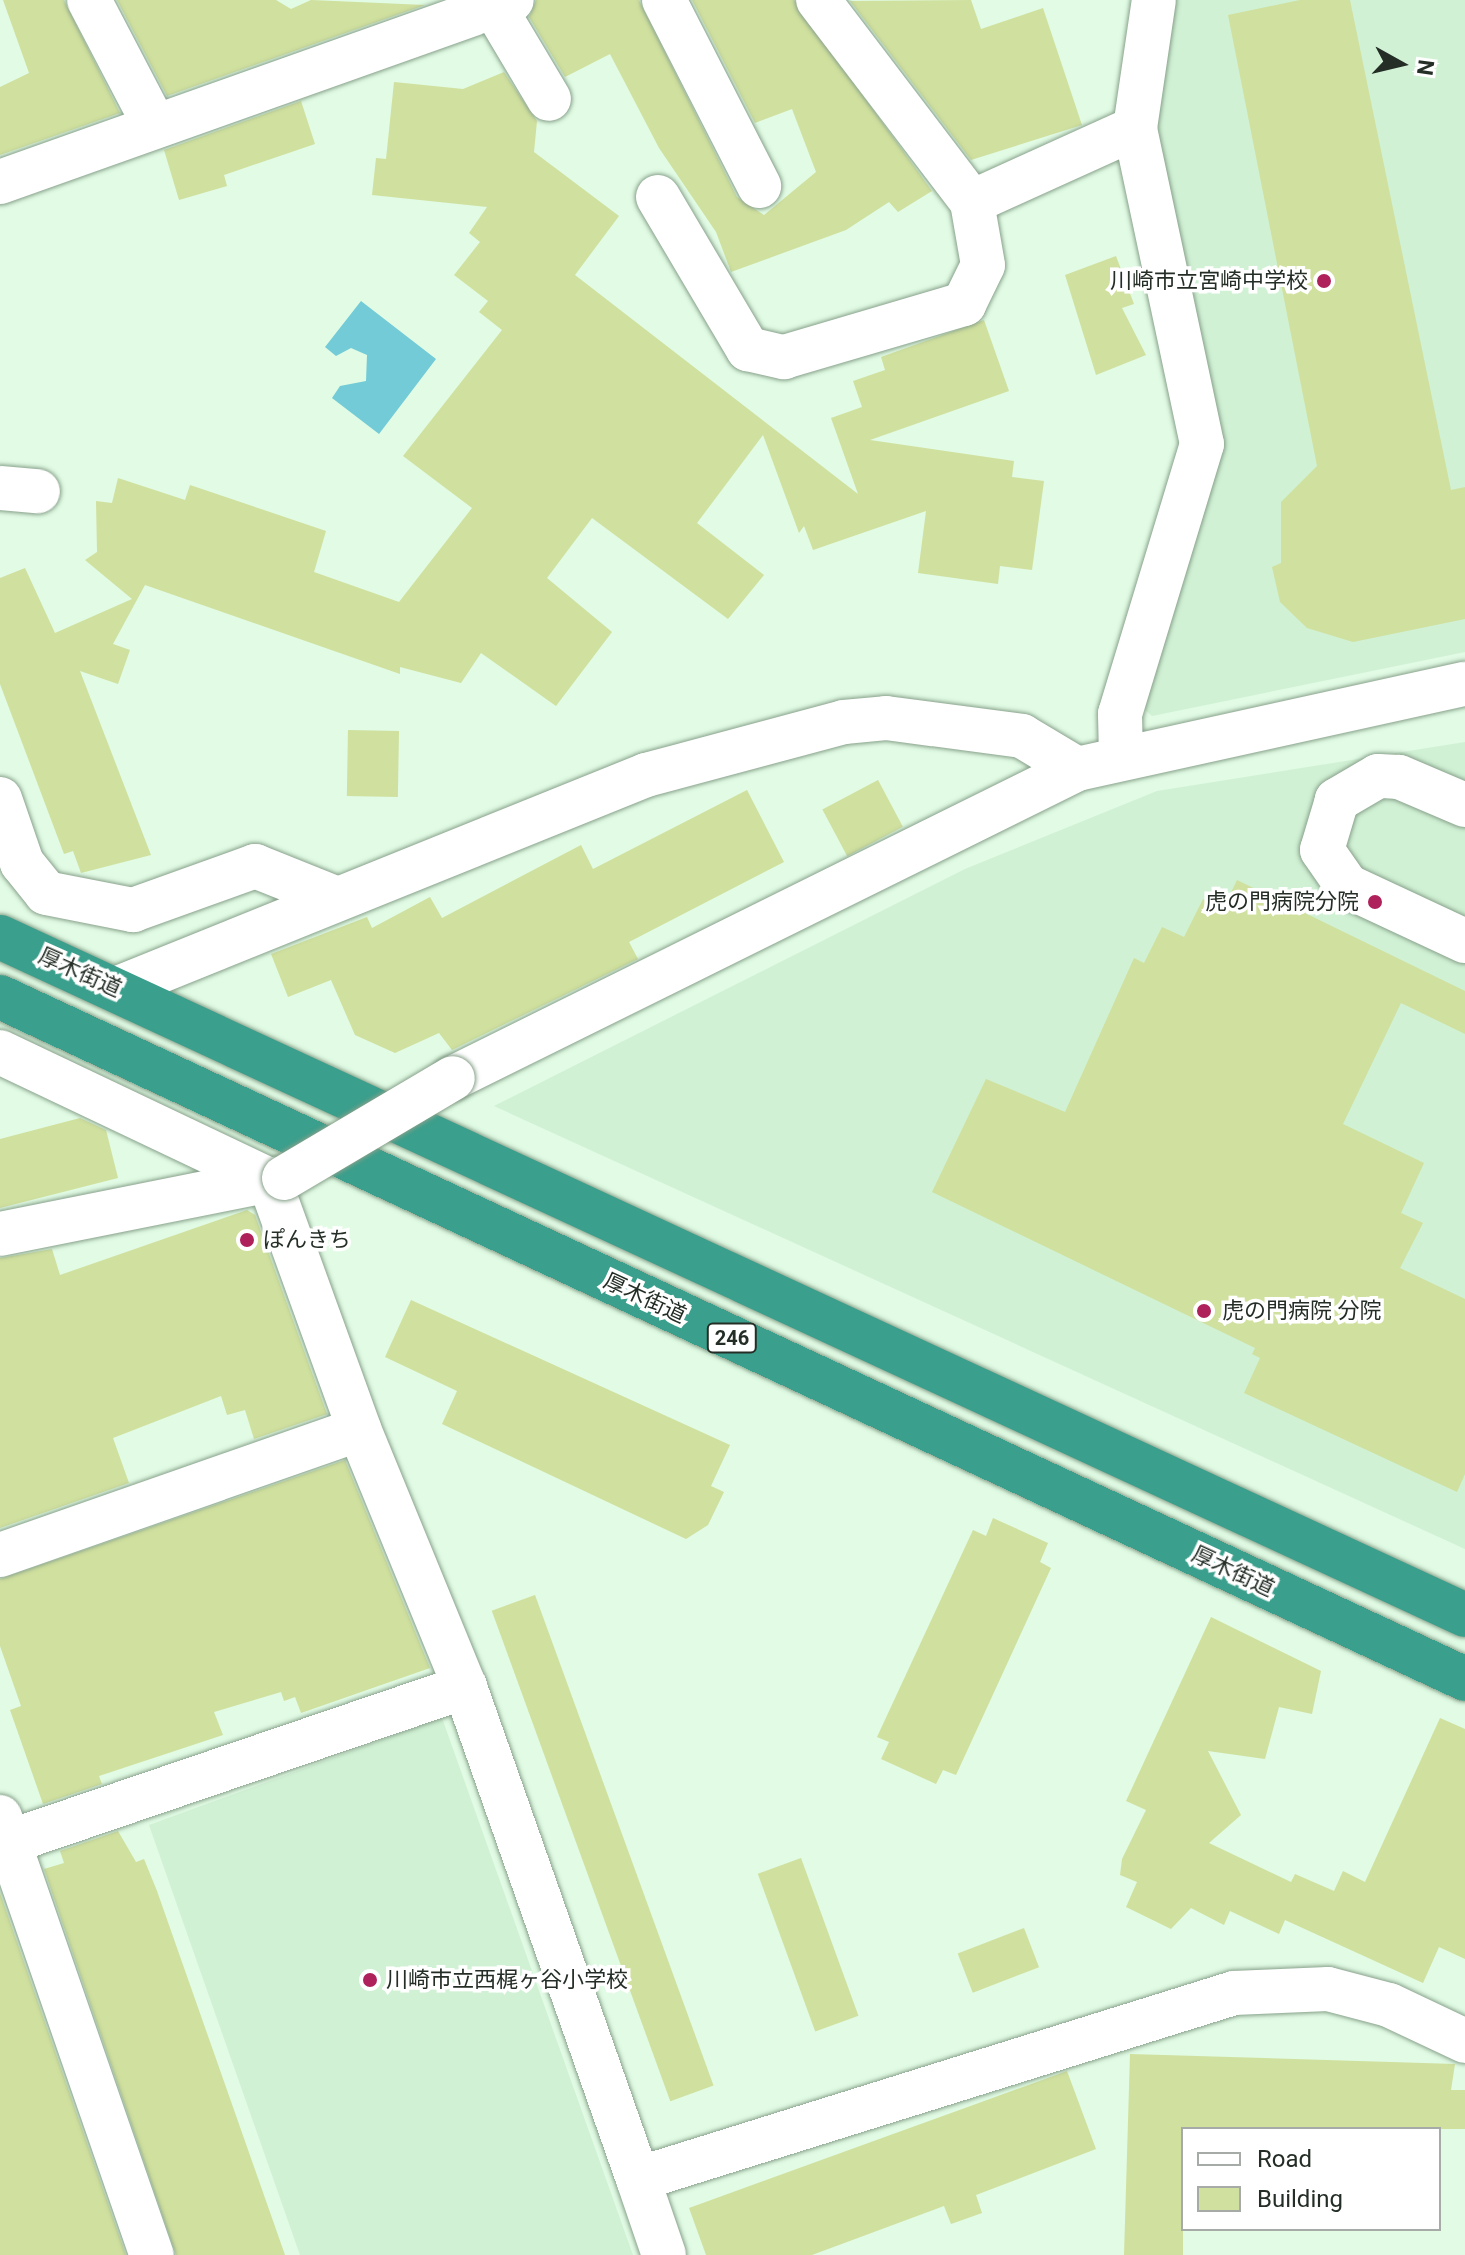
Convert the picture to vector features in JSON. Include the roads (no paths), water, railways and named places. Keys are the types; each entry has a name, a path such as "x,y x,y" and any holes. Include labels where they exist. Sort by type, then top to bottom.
{"highway":[{"name":"厚木街道","path":"0,937 1465,1615"},
{"name":"厚木街道","path":"0,997 1465,1679"}],"street":[{"path":"89,0 155,126"},
{"path":"664,0 759,186"},
{"path":"658,197 748,349 784,357 964,304 983,265 972,202 818,0"},
{"path":"1121,756 1120,714 1202,444 1135,128 1154,0"},
{"path":"0,182 498,2 549,99"},
{"path":"972,202 1135,128"},
{"path":"0,1234 276,1179 453,1078 1077,769 1121,756 1465,684"},
{"path":"116,989 646,775 844,722 886,718 1022,736 1077,769"},
{"path":"1465,805 1399,777 1378,776 1337,800 1322,850 1347,886 1465,941"},
{"path":"0,799 22,863 46,893 133,910 255,866 335,898"},
{"path":"0,1052 276,1179 359,1429 465,1687 664,2255"},
{"path":"0,1555 359,1429"},
{"path":"152,2255 4,1830 465,1687"},
{"path":"638,2179 1234,1993 1328,1989 1389,2005 1465,2041"}],"water":[{"path":"361,301 436,359 379,434 332,398 340,386 366,381 367,355 351,348 336,356 325,347"}],"place":[{"name":"川崎市立宮崎中学校","path":"1324,281"},
{"name":"虎の門病院分院","path":"1375,902"},
{"name":"ぽんきち","path":"247,1240"},
{"name":"虎の門病院 分院","path":"1204,1311"},
{"name":"川崎市立西梶ヶ谷小学校","path":"370,1980"}]}
